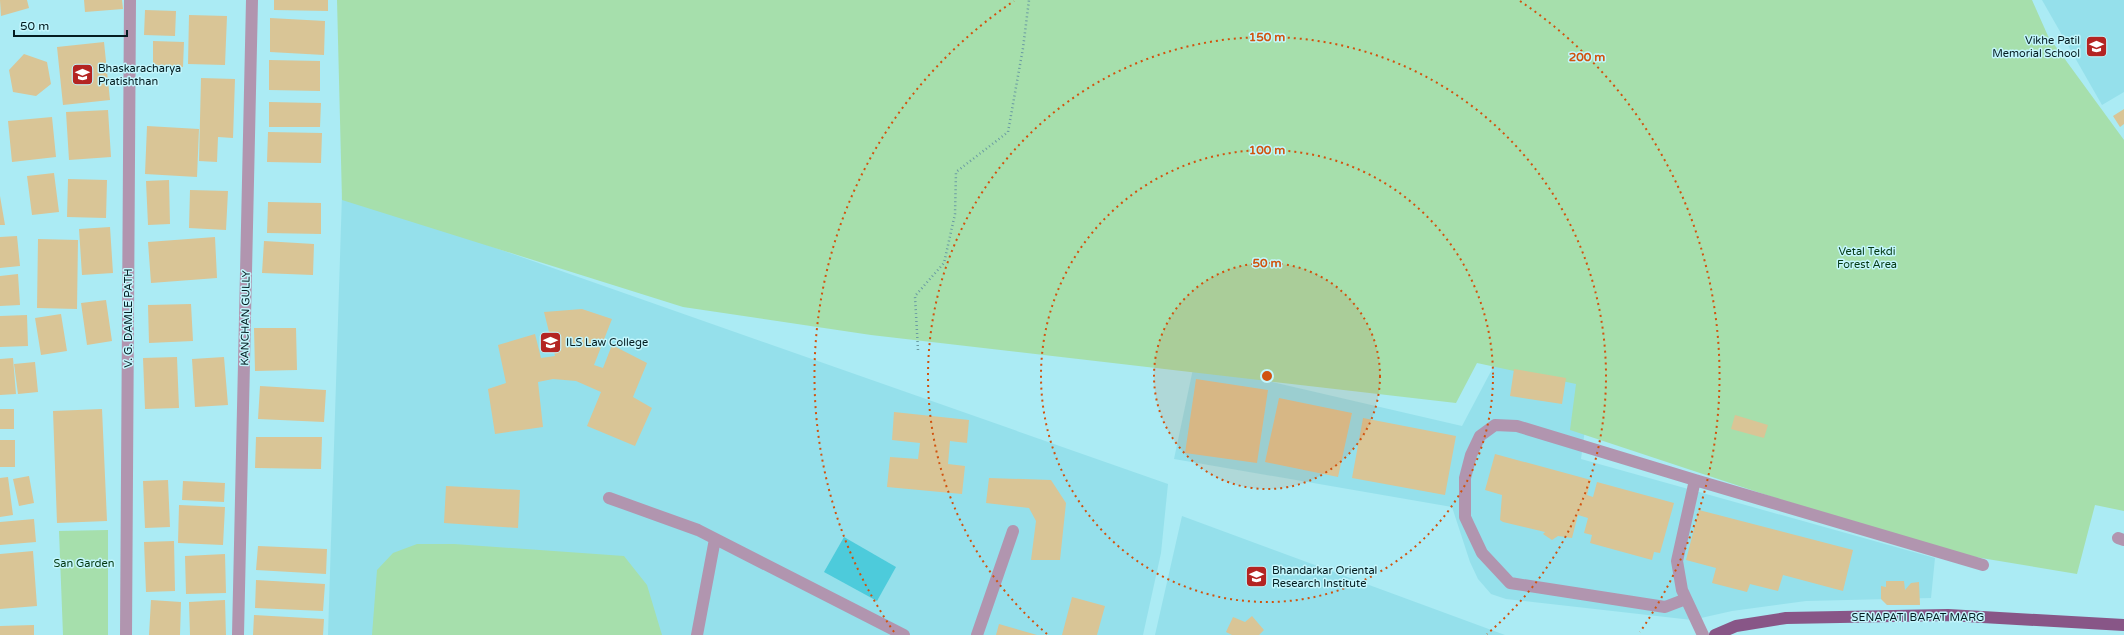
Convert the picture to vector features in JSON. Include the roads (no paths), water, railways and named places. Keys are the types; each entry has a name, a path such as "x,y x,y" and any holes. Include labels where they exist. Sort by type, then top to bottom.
{"main road":[{"name":"SENAPATI BAPAT MARG","path":"1715,635 1736,626 1759,621 1801,618 1948,615 2124,625"}],"street":[{"name":"V. G. DAMLE PATH","path":"126,635 130,0"},
{"name":"KANCHAN GULLY","path":"238,635 252,0"},
{"path":"1686,598 1665,607 1510,583 1482,554 1466,517 1465,478 1471,455 1480,436 1495,425 1517,426 1983,565"},
{"path":"1695,480 1677,561 1682,590 1703,635"},
{"path":"609,498 698,530 904,635"},
{"path":"977,635 1012,531"},
{"path":"696,635 715,538"}],"place":[{"name":"Vikhe Patil Memorial School","path":"2096,46"},
{"name":"Bhaskaracharya Pratishthan","path":"83,74"},
{"name":"ILS Law College","path":"550,342"},
{"name":"Bhandarkar Oriental Research Institute","path":"1256,576"}],"park label":[{"name":"Vetal Tekdi Forest Area","path":"1867,257"},
{"name":"San Garden","path":"84,563"}]}
